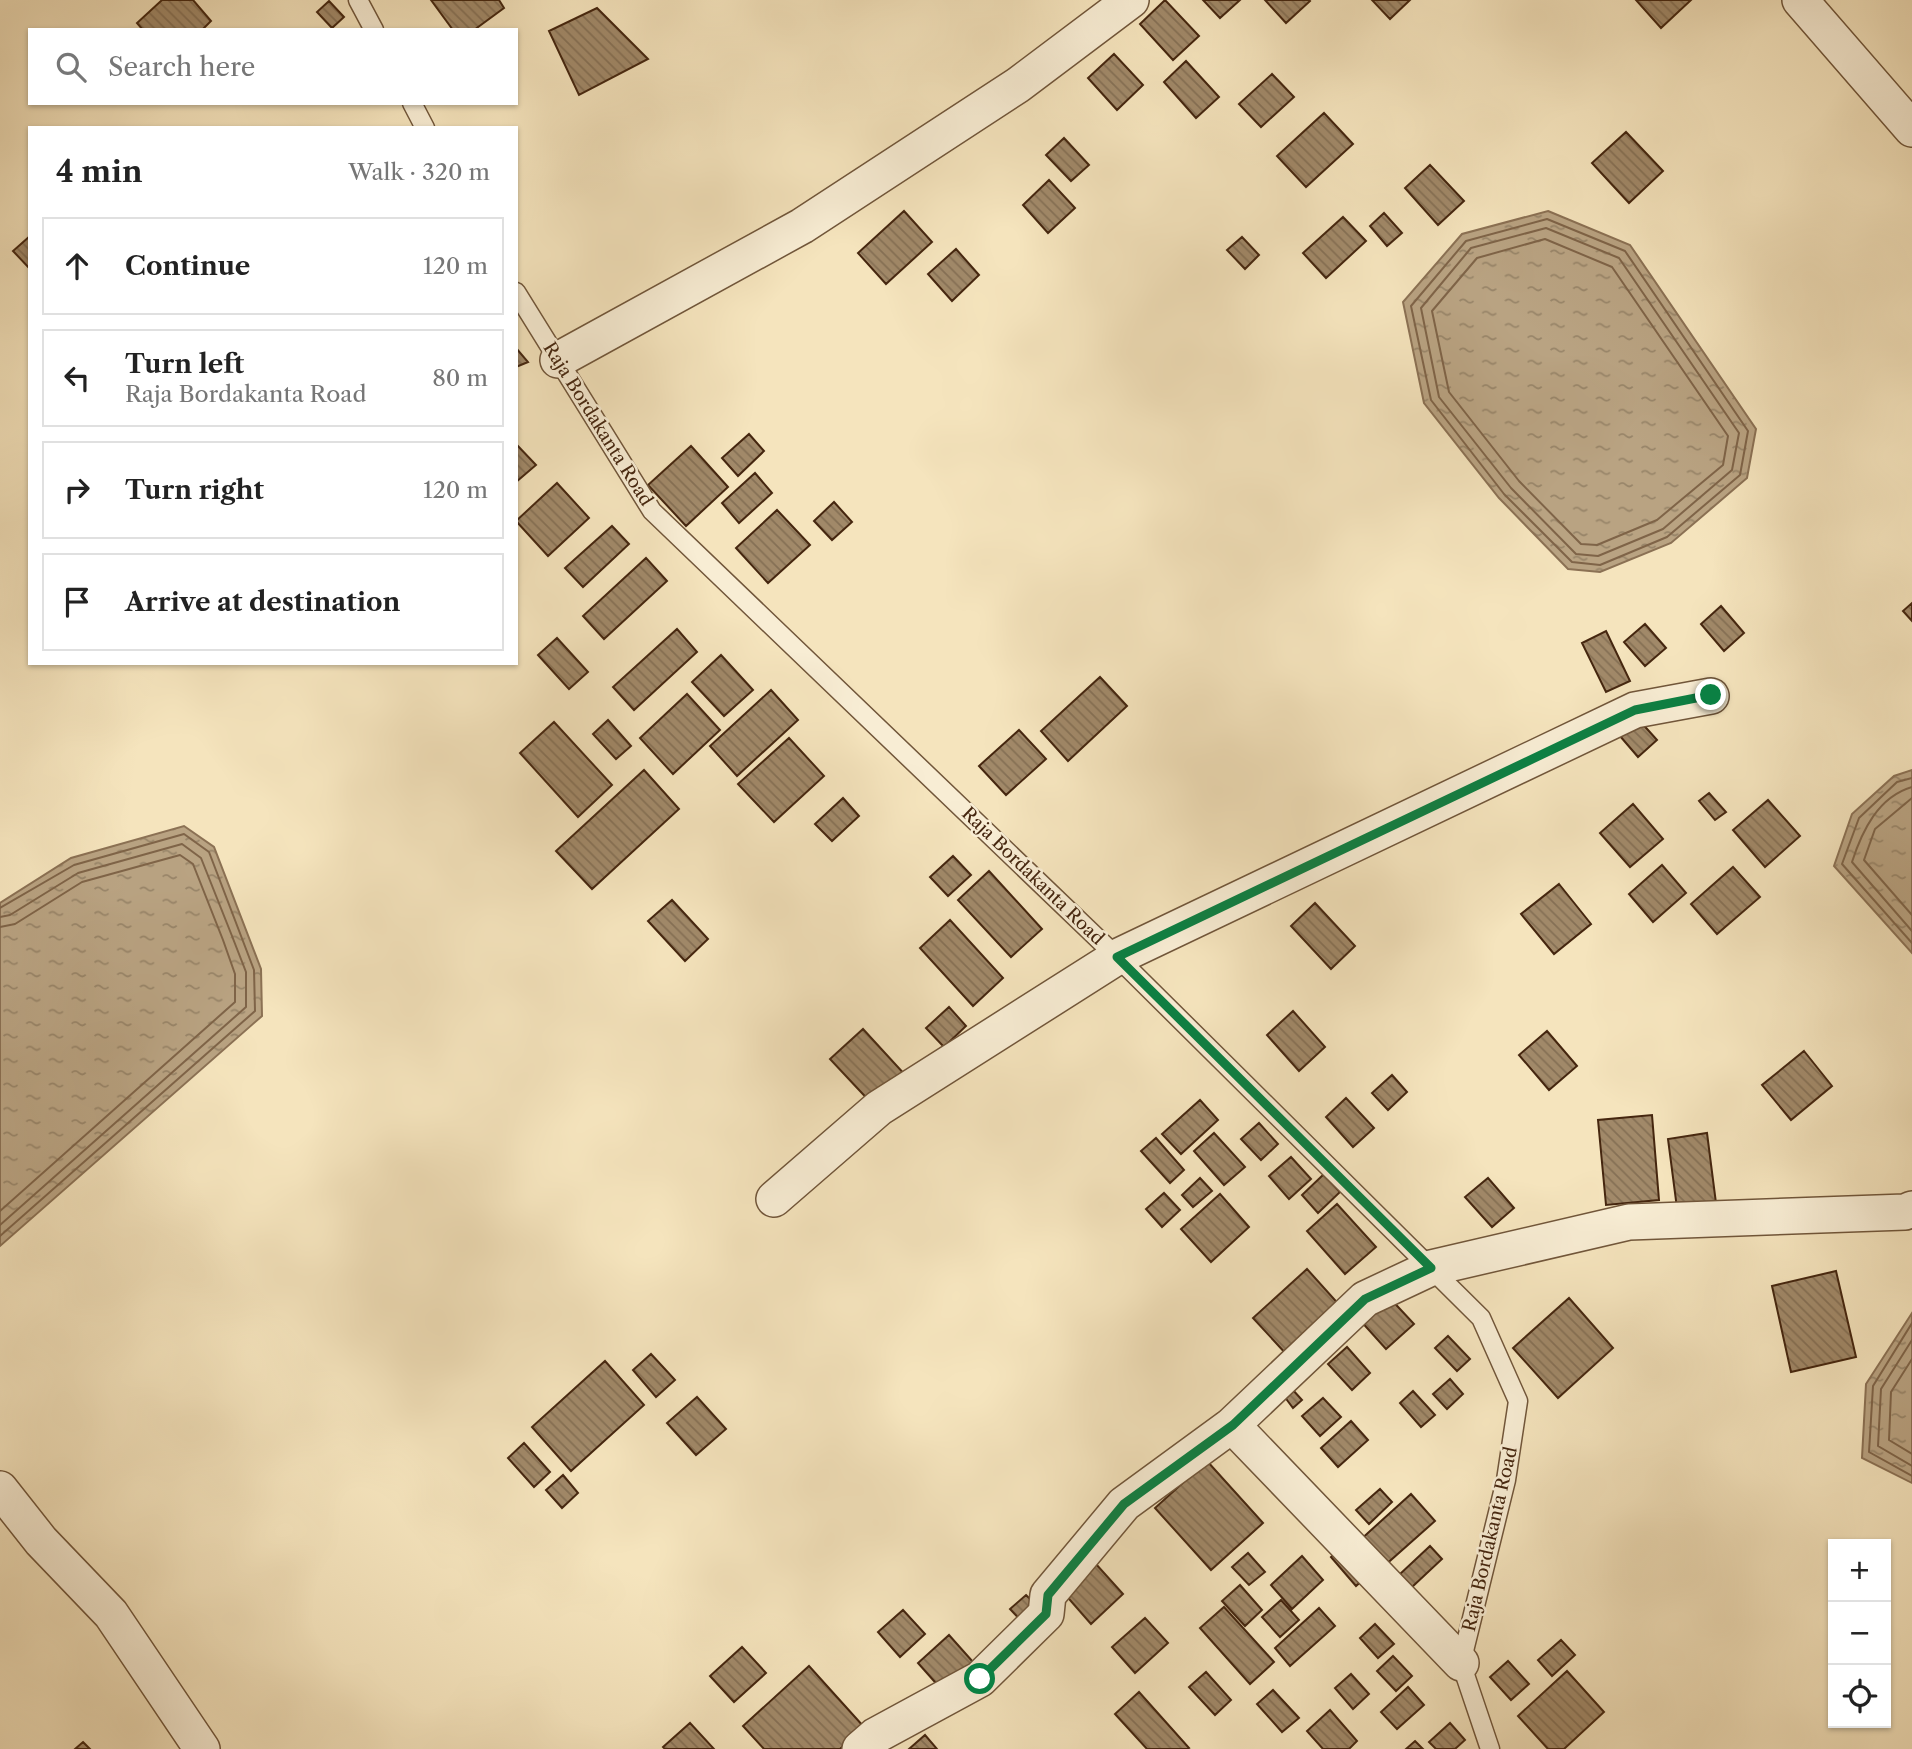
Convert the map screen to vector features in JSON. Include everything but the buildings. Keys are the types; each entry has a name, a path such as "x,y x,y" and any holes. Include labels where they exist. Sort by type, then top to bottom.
{"street":[{"path":"558,359 802,226 1018,85 1131,0"},
{"path":"1800,0 1912,129"},
{"path":"774,1199 879,1108 1117,957 1635,710 1711,695"},
{"path":"860,1749 875,1736 980,1679 1046,1614 1048,1595 1124,1504 1233,1425 1365,1299 1431,1268 1629,1222 1905,1212 1912,1209"},
{"path":"1233,1425 1461,1663"},
{"path":"0,1489 41,1541 111,1614 202,1749"}],"lane":[{"path":"359,0 373,28"},
{"path":"413,105 424,126"},
{"name":"Raja Bordakanta Road","path":"518,295 652,511 1117,957 1481,1318 1518,1401 1506,1480 1461,1663"},
{"path":"1461,1663 1490,1749"}],"water":[{"path":"1548,211 1630,245 1756,429 1747,478 1671,543 1600,572 1568,569 1499,498 1424,403 1403,302 1462,234"},
{"path":"1912,770 1912,953 1834,866 1852,814 1894,776"},
{"path":"184,826 214,847 261,969 262,1016 0,1246 0,903 71,858"},
{"path":"1912,1313 1912,1483 1862,1458 1866,1384"}],"route":[{"path":"980,1679 1046,1614 1048,1595 1124,1504 1233,1425 1365,1299 1431,1268 1117,957 1635,710 1711,695"}]}
